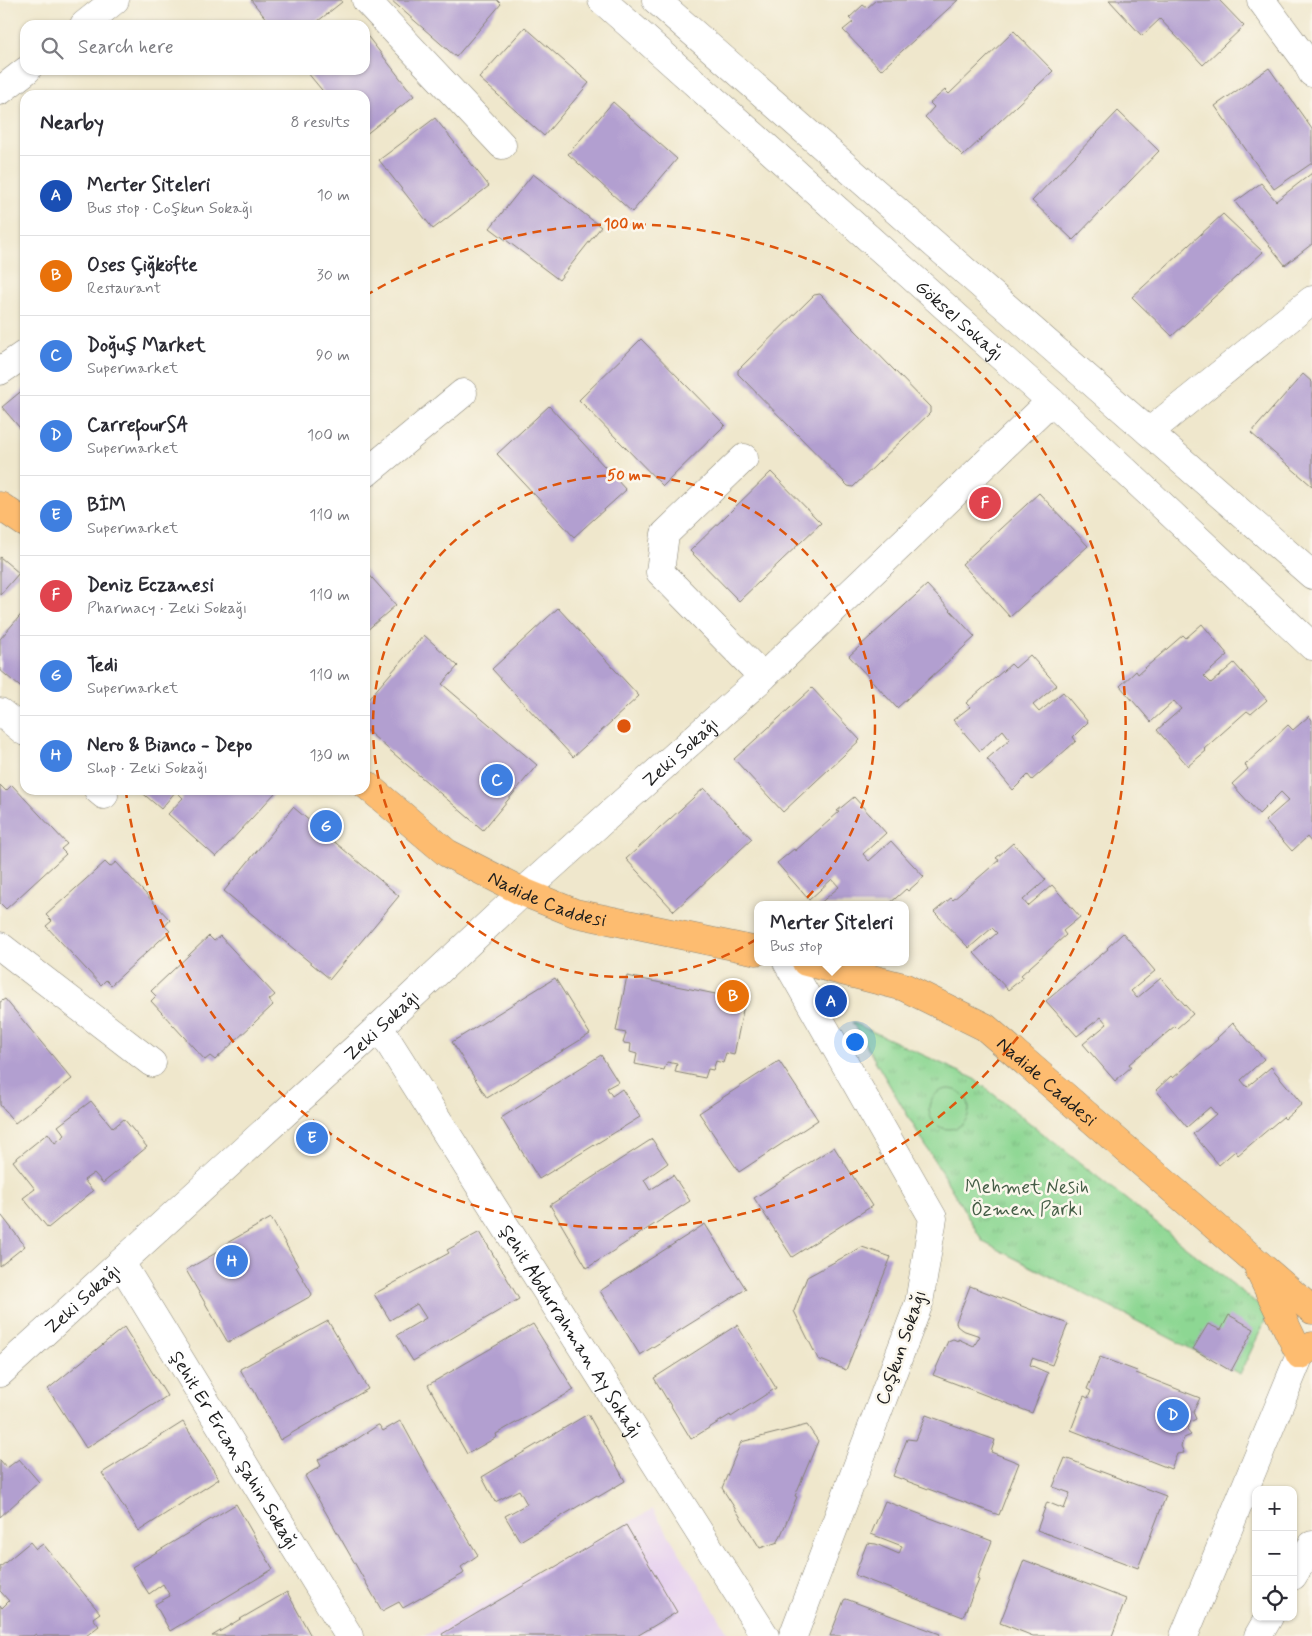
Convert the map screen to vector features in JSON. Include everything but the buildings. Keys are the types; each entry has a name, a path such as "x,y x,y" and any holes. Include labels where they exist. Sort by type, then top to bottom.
{"main road":[{"path":"0,506 20,520"},
{"name":"Nadide Caddesi","path":"370,788 446,853 522,892 575,913 754,950"},
{"name":"Nadide Caddesi","path":"822,966 904,987 985,1028 1312,1310"},
{"name":"Nadide Caddesi","path":"1254,1259 1306,1351"}],"street":[{"path":"90,20 115,0"},
{"path":"366,0 502,145"},
{"name":"Göksel Sokağı","path":"602,0 1051,401 1312,646"},
{"name":"Göksel Sokağı","path":"656,0 1312,575"},
{"path":"1261,0 1304,58 1312,73"},
{"path":"0,91 21,75"},
{"path":"1149,432 1312,300"},
{"path":"0,371 20,357"},
{"path":"370,470 463,393"},
{"name":"Zeki Sokağı","path":"0,1373 380,1027 522,892 763,677 1051,401"},
{"path":"744,458 666,534 660,572 763,677"},
{"path":"0,712 20,728"},
{"path":"0,946 152,1063"},
{"name":"Coşkun Sokağı","path":"789,966 933,1218 919,1303 793,1636"},
{"name":"Şehit Abdurrahman Ay Sokağı","path":"380,1027 765,1636"},
{"name":"Şehit Er Ercan Şahin Sokağı","path":"121,1263 349,1636"},
{"path":"1184,1636 1306,1351"},
{"path":"1297,1569 1312,1545"},
{"path":"1258,1636 1267,1621"}],"shaded area":[{"path":"653,1509 730,1636 424,1636"}],"green space":[{"name":"Mehmet Nesih Özmen Parkı","path":"852,1022 973,1078 1269,1313 1240,1374 983,1242"},
{"path":"949,1089 963,1095 969,1109 963,1123 949,1129 935,1123 929,1109 935,1095"}],"place":[{"name":"Deniz Eczanesi","path":"985,503"},
{"name":"Doğuş Market","path":"497,780"},
{"name":"Tedi","path":"326,826"},
{"name":"Oses Çiğköfte","path":"733,996"},
{"name":"Merter Siteleri","path":"831,1001"},
{"name":"BİM","path":"312,1138"},
{"name":"Nero & Bianco - Depo","path":"232,1261"},
{"name":"CarrefourSA","path":"1173,1415"}]}
